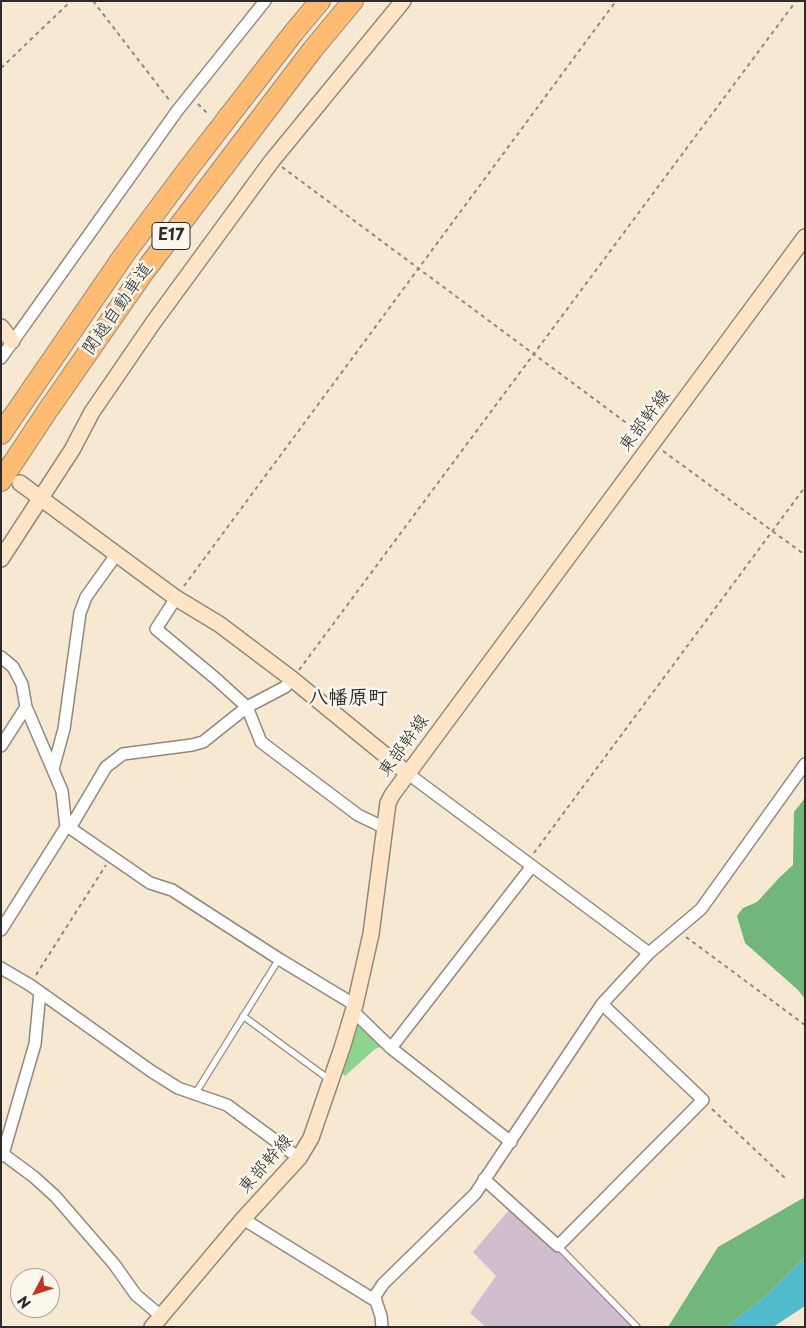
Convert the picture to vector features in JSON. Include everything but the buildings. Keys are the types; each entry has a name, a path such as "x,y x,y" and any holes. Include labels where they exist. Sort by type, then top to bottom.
{"highway":[{"name":"関越自動車道","path":"1,434 130,248 294,32 320,1"},
{"name":"関越自動車道","path":"11,482 48,410 144,272 313,49 353,1"}],"street":[{"path":"1,358 177,111 265,1"},
{"path":"1,560 72,450 92,412 153,323 271,162 403,1"},
{"name":"東部幹線","path":"156,1321 243,1218 299,1158 311,1138 354,1008 375,908 388,803 407,773 805,237"},
{"path":"1,327 12,341"},
{"path":"11,482 41,498 176,598 219,624 292,679 407,773 649,953"},
{"path":"53,769 64,729 80,614 86,596 116,555"},
{"path":"176,598 156,629 247,707 261,742 358,815 385,828"},
{"path":"1,657 13,667 22,684 26,707 62,791 68,828 150,883 172,890 354,1008 391,1048 511,1142"},
{"path":"1,930 106,767 123,754 203,742 247,707 285,687 292,679"},
{"path":"1,746 26,707"},
{"path":"382,1327 375,1296 384,1284 475,1194 602,1004 649,953 701,909 805,764"},
{"path":"391,1048 530,864"},
{"path":"1,968 30,985 152,1072 178,1088 227,1105 299,1158"},
{"path":"40,992 35,1044 2,1155 34,1177 55,1196 114,1264 156,1321"},
{"path":"484,1180 558,1246 703,1100 602,1004"},
{"path":"243,1218 376,1301"}],"lane":[{"path":"195,1094 279,959"},
{"path":"243,1016 331,1081"},
{"path":"558,1246 637,1327"}],"path":[{"path":"1,68 72,1"},
{"path":"93,1 177,111"},
{"path":"176,598 616,1"},
{"path":"292,679 796,1"},
{"path":"190,95 207,113"},
{"path":"271,162 279,165 805,555"},
{"path":"530,864 805,487"},
{"path":"30,985 111,856"},
{"path":"676,930 805,1025"},
{"path":"703,1100 786,1179"}],"shaded area":[{"path":"510,1209 566,1258 634,1327 486,1327 470,1313 496,1276 473,1252"}],"green space":[{"path":"805,798 805,999 798,990 745,943 737,916 743,908 757,902 793,865 794,812"},
{"path":"358,1021 383,1046 375,1049 345,1076 342,1073"},
{"path":"805,1197 805,1257 765,1297 726,1327 668,1327 718,1247"}],"water":[{"path":"805,1257 805,1306 773,1327 726,1327 765,1297"}],"district":[{"name":"八幡原町","path":"348,698"}]}
